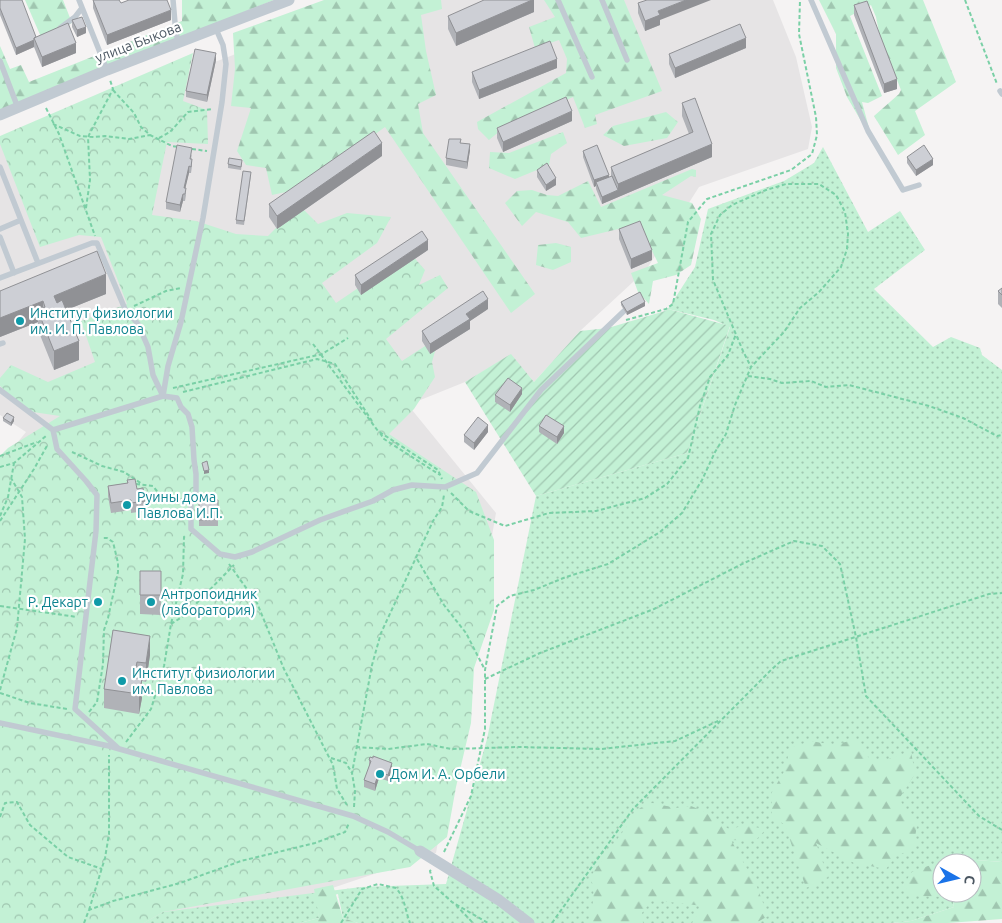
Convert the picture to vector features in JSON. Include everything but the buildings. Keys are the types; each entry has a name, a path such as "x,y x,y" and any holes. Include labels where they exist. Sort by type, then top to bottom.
{"street":[{"name":"улица Быкова","path":"0,115 107,70 289,0"},
{"path":"420,851 499,900 529,923"}],"lane":[{"path":"79,0 107,70"},
{"path":"173,0 178,42"},
{"path":"558,0 592,77"},
{"path":"602,0 627,60"},
{"path":"811,0 868,131 903,190 919,185"},
{"path":"53,30 62,27 75,17 82,8"},
{"path":"165,396 168,366 188,289 203,218 221,109 226,64 223,46 216,29"},
{"path":"0,61 18,108"},
{"path":"0,167 38,263"},
{"path":"0,229 21,220"},
{"path":"0,237 14,273"},
{"path":"0,278 92,243 98,243 125,309 138,324 148,347 153,375 165,396"},
{"path":"53,434 165,396 177,398 188,414 192,427 196,493 191,504 191,528 220,554 234,557 252,552 320,520 374,501 393,490 412,485 443,485 477,473 542,390 624,311"},
{"path":"0,390 53,434 57,449 86,480 97,495 95,537 75,709 120,750"},
{"path":"0,724 109,746 353,816 388,832 420,851"}],"path":[{"path":"608,325 666,309 673,304 688,222 708,199 791,170 812,154 817,135 816,117 799,34 800,0"},
{"path":"964,0 1001,92"},
{"path":"107,70 113,89 134,113 141,127 150,135 172,146 182,147"},
{"path":"86,210 90,180 88,137 113,89"},
{"path":"41,99 59,134 98,243"},
{"path":"158,138 170,132 188,112 209,108 221,109"},
{"path":"54,124 80,136 88,137 105,136 130,139 150,135"},
{"path":"191,148 214,151"},
{"path":"473,923 434,886 430,872 446,850 471,796 485,729 485,670 497,606 510,596 534,590 566,577 608,564 660,532 682,513 726,434 735,405 752,367 784,332 800,308 819,292 841,267 848,234 845,212 836,195 820,184 786,184 766,190 732,205 720,215 711,234 713,280 743,351 752,367"},
{"path":"125,309 147,301 166,291 178,288 188,289"},
{"path":"443,485 469,511 505,526 549,513 596,511 645,498 667,484 688,458 700,406 710,376 728,355 736,333"},
{"path":"165,396 171,388 322,354 348,338"},
{"path":"89,910 113,901 180,883 240,861 316,843 345,832 353,816 355,792 352,773 372,665 381,633 433,521 442,507 443,485 438,470 380,432 313,344"},
{"path":"165,396 224,380 317,359 335,364 380,432"},
{"path":"748,376 782,383 811,381 826,387 849,385 929,406 963,418 997,436 1002,435"},
{"path":"0,456 53,434"},
{"path":"0,467 14,462 53,434"},
{"path":"0,521 53,434"},
{"path":"57,449 80,455 102,466 124,472 142,485"},
{"path":"0,516 8,496 14,462"},
{"path":"0,690 17,628 25,539 22,497 11,478"},
{"path":"135,484 153,486 165,499 173,504 191,504"},
{"path":"120,750 151,709 164,666 171,624 183,574 184,537 191,528"},
{"path":"86,719 97,702 103,664 104,630 118,572 113,542 107,538 95,537"},
{"path":"485,679 540,653 654,609 744,563 794,541 822,546 840,564 856,637 866,696 979,816 1002,830"},
{"path":"171,624 185,615 231,567 252,552"},
{"path":"220,554 257,603 284,669 333,765 336,789 353,816"},
{"path":"416,558 444,605 466,633 485,670"},
{"path":"552,923 633,809 781,661 989,594 1002,593"},
{"path":"0,606 86,618"},
{"path":"0,693 30,703 70,710"},
{"path":"98,694 106,695"},
{"path":"356,747 388,749 427,744 451,749 601,749 675,741 723,718"},
{"path":"83,923 102,869 109,834 109,746"},
{"path":"329,757 346,764 352,773"},
{"path":"0,817 5,803 17,802 30,825 68,857 102,869"},
{"path":"341,923 362,889 378,884 396,888 403,896 410,923"},
{"path":"452,902 488,923"}],"shaded area":[{"path":"377,0 773,0 796,57 812,127 808,149 699,187 646,270 580,331 534,382 511,355 465,382 408,405 496,513 436,853 229,923 0,923 0,464 26,432 0,415 0,144"}],"green space":[{"path":"25,0 63,0 72,23 41,37"},
{"path":"182,0 274,0 0,110 0,46 10,69 21,65 29,82 182,21"},
{"path":"324,0 441,0 442,9 421,15 426,51 436,95 418,104 423,133 535,294 511,313 385,127 300,189 272,195 266,168 246,165 237,151 251,108 231,106 235,69 233,33"},
{"path":"544,0 624,0 662,91 595,115 597,124 585,128 573,97 501,130 489,140 478,129 477,122 566,73 567,59 559,40 535,48 529,27 555,17"},
{"path":"819,0 923,0 956,82 915,111 925,135 898,155 874,116 901,90 880,37 876,17 871,5 850,16 882,96 868,103 862,102 869,128 864,126 847,97 836,68 836,34"},
{"path":"193,53 183,101 207,110 208,144 167,142 152,215 196,221 236,234 268,236 299,205 318,224 347,213 391,217 377,243 322,283 336,303 410,253 425,270 419,285 440,275 448,288 386,339 402,361 439,337 432,362 435,377 414,409 389,434 476,492 494,540 494,610 474,668 471,723 447,837 410,867 163,912 144,923 0,923 0,456 8,448 60,416 26,411 0,386 0,378 11,365 48,382 95,362 81,321 127,304 101,237 79,235 40,247 0,144 0,136"},
{"path":"666,112 678,122 667,138 624,146 603,135 613,126"},
{"path":"563,132 567,143 551,154 549,165 515,179 489,168 490,152 509,153"},
{"path":"823,147 868,232 900,211 925,250 874,289 933,347 951,337 980,348 982,355 1002,370 1002,862 982,860 982,853 932,853 932,868 903,885 932,892 932,903 953,903 954,907 911,921 891,923 358,923 343,918 338,894 318,899 319,918 300,923 144,923 163,912 361,887 446,884 487,739 536,496 687,453 730,327 714,320 668,309 695,267 708,209 784,181 814,163"},
{"path":"692,169 696,170 696,177 691,176 662,195 692,203 701,219 691,265 676,275 653,281 649,304 638,292 631,273 658,263 639,224 581,238 568,222 536,212 522,226 505,203 517,191 532,190 558,196 588,181 601,207"},
{"path":"556,243 571,247 571,262 553,270 536,265 538,245"},
{"path":"668,309 730,326 687,453 536,496 465,382 511,354 534,382 580,331 608,328"},
{"path":"854,740 870,759 886,760 911,751 915,774 899,799 917,825 913,850 897,855 886,869 854,863 816,843 828,877 806,888 785,825 772,816 772,792 785,770 790,748 811,741 833,745"},
{"path":"652,803 676,808 691,806 703,811 730,830 743,825 766,829 755,841 731,840 757,887 768,916 756,923 692,923 703,906 652,900 642,913 643,923 588,923 593,894 590,877 640,808"},
{"path":"982,860 1002,862 1002,919 948,923 891,923 911,921 954,907 953,903 982,903"},
{"path":"932,865 932,896 913,896 903,885 912,872"},
{"path":"333,885 343,918 358,923 300,923 319,918 314,889"}],"place":[{"name":"Институт физиологии им. И. П. Павлова","path":"20,321"},
{"name":"Руины дома Павлова И.П.","path":"127,505"},
{"name":"Р. Декарт","path":"98,602"},
{"name":"Антропоидник (лаборатория)","path":"151,602"},
{"name":"Институт физиологии им. Павлова","path":"122,681"},
{"name":"Дом И. А. Орбели","path":"380,774"}]}
